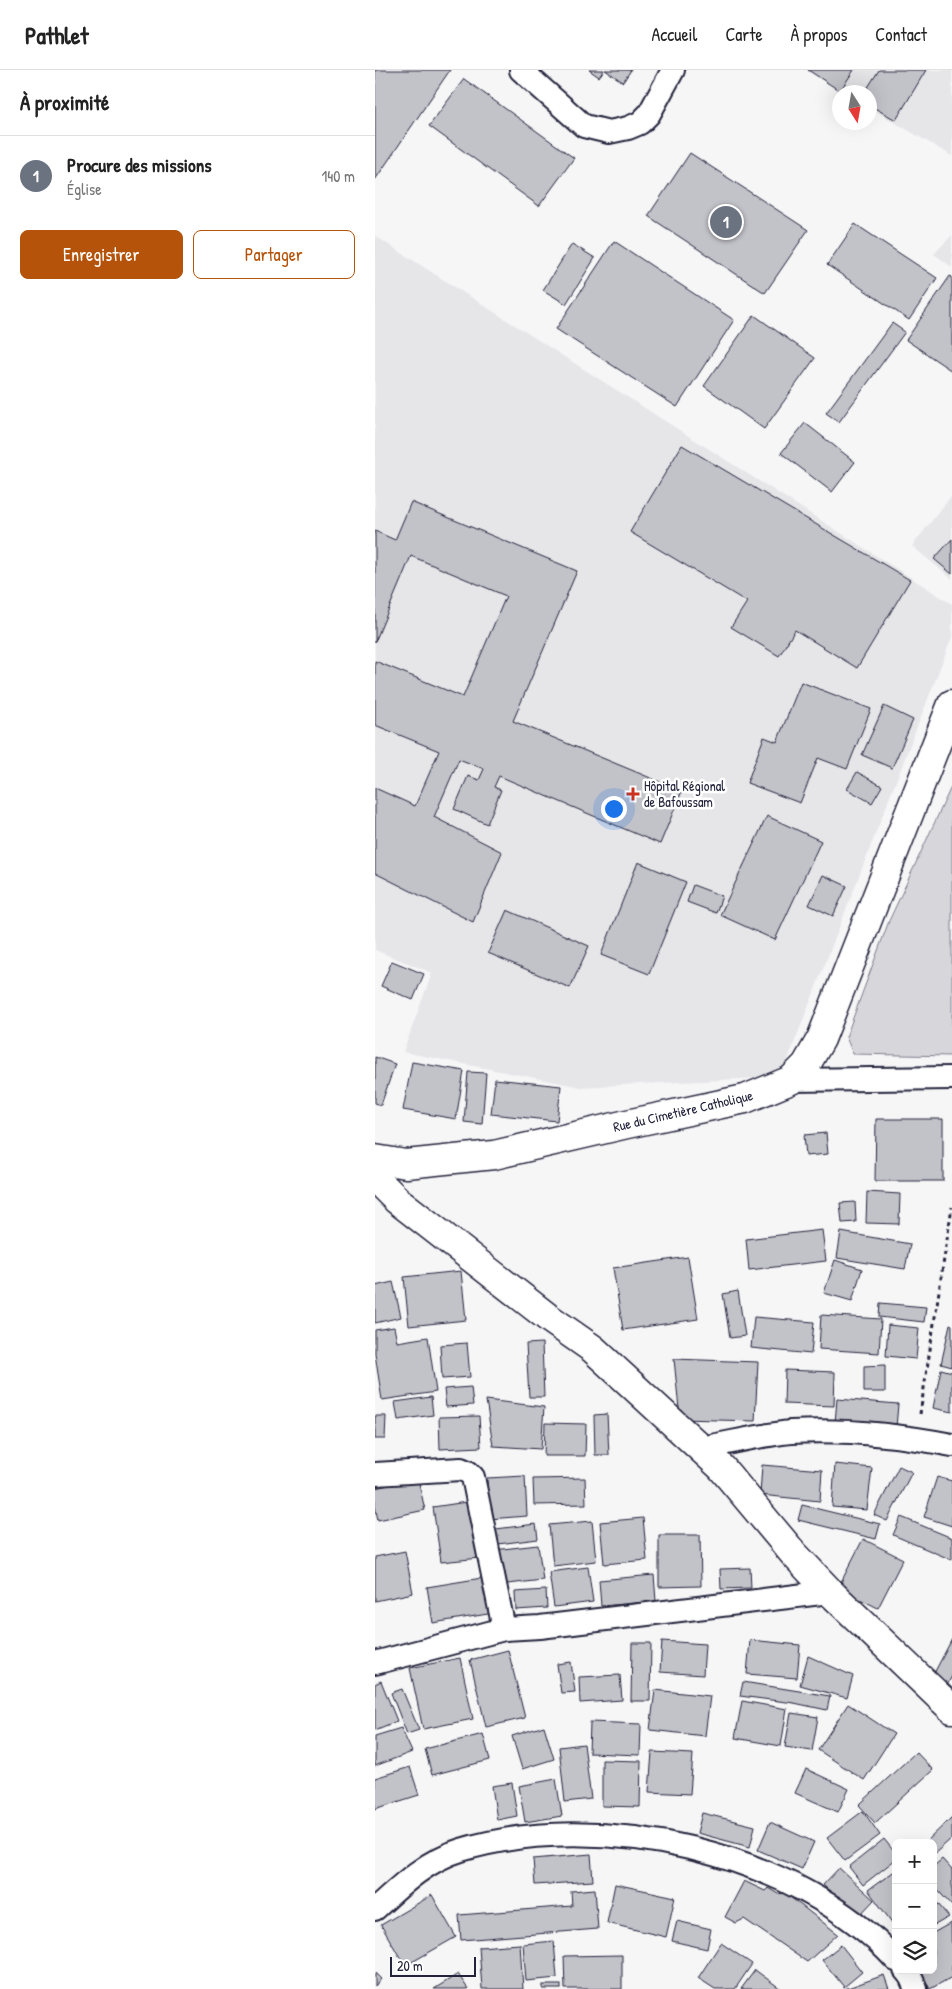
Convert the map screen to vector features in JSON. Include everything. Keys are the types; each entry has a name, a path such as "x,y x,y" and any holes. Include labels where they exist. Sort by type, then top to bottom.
{"street":[{"path":"521,70 583,126 609,132 628,128 649,114 673,70"},
{"name":"Rue du Cimetière Catholique","path":"375,1159 406,1164 494,1155 745,1099 791,1080 806,1064 821,1039 952,704"},
{"path":"791,1080 952,1078"},
{"path":"375,1167 379,1182 397,1200 593,1349 721,1467 793,1553 830,1592 952,1709"},
{"path":"700,1448 790,1432 834,1432 915,1438 952,1445"},
{"path":"375,1474 461,1469 473,1477 504,1629"},
{"path":"375,1664 504,1629 540,1627 830,1592"},
{"path":"375,1909 418,1870 460,1850 511,1840 559,1835 620,1835 680,1845 742,1863 802,1889 842,1912 892,1956"},
{"path":"908,1974 916,1989"}],"path":[{"path":"915,1438 928,1370 952,1207"}],"shaded area":[{"path":"806,70 952,70 952,156 877,112 877,85 832,85"},
{"path":"952,235 952,267 934,254"},
{"name":"Hôpital Régional de Bafoussam","path":"375,236 952,604 952,637 781,1077 581,1087 403,1052 432,973 375,950"},
{"path":"952,495 952,579 912,546"},
{"path":"952,785 952,1056 853,1054 846,1037 889,921"}],"building":[{"path":"375,70 450,70 375,180"},
{"path":"589,70 604,70 599,77"},
{"path":"605,70 631,70 623,82"},
{"path":"808,70 854,70 844,85 832,86"},
{"path":"879,70 926,70 896,120 877,109 877,85 869,85"},
{"path":"464,79 574,158 539,206 429,126"},
{"path":"690,153 808,230 765,293 648,216"},
{"path":"855,224 937,278 909,320 827,265"},
{"path":"614,241 734,320 677,407 556,329"},
{"path":"572,244 595,258 566,304 543,290"},
{"path":"950,276 952,277 952,371 906,340"},
{"path":"754,315 815,358 764,429 704,386"},
{"path":"892,323 905,332 839,422 826,413"},
{"path":"805,423 855,462 832,492 781,453"},
{"path":"682,445 910,580 857,668 795,630 779,656 731,627 747,602 630,532"},
{"path":"411,502 577,571 513,721 682,791 660,844 499,776 494,787 501,790 487,824 454,809 468,776 479,780 484,769 459,759 434,817 502,852 473,922 375,873 375,788 415,806 439,751 375,725 375,661 463,697 506,596 411,556 375,642 375,531 395,540"},
{"path":"952,539 952,574 934,559"},
{"path":"801,682 871,709 847,769 818,758 800,803 747,783 764,737 777,742"},
{"path":"884,706 913,720 892,768 862,755"},
{"path":"857,772 882,786 872,803 847,789"},
{"path":"767,816 821,841 775,940 720,915"},
{"path":"638,862 686,882 649,974 601,955"},
{"path":"823,875 847,886 833,916 809,905"},
{"path":"693,885 722,896 716,913 687,902"},
{"path":"507,910 589,946 570,988 488,953"},
{"path":"392,961 424,974 413,1000 381,986"},
{"path":"375,1057 395,1064 381,1105 375,1103"},
{"path":"412,1062 464,1071 456,1119 403,1110"},
{"path":"468,1072 486,1073 482,1124 464,1122"},
{"path":"495,1079 561,1086 557,1121 491,1114"},
{"path":"876,1119 943,1119 943,1181 875,1181"},
{"path":"826,1133 828,1154 806,1156 804,1135"},
{"path":"867,1192 900,1194 899,1224 866,1223"},
{"path":"855,1202 856,1222 842,1223 840,1203"},
{"path":"822,1230 826,1261 749,1270 746,1239"},
{"path":"841,1232 910,1244 905,1269 837,1258"},
{"path":"688,1257 698,1319 623,1330 613,1268"},
{"path":"835,1260 862,1269 852,1301 824,1293"},
{"path":"461,1271 466,1320 409,1326 404,1277"},
{"path":"393,1282 401,1317 375,1323 375,1286"},
{"path":"738,1291 745,1336 730,1338 723,1294"},
{"path":"880,1303 926,1307 924,1322 879,1317"},
{"path":"821,1315 881,1319 879,1353 819,1349"},
{"path":"754,1317 814,1322 811,1354 751,1348"},
{"path":"950,1324 952,1325 952,1367 941,1364"},
{"path":"888,1325 919,1328 916,1359 886,1356"},
{"path":"394,1327 397,1342 428,1337 436,1392 382,1400 375,1354 375,1330"},
{"path":"467,1343 470,1377 442,1379 440,1345"},
{"path":"542,1343 544,1397 529,1397 526,1344"},
{"path":"674,1359 758,1362 755,1421 680,1419"},
{"path":"885,1365 885,1392 864,1392 864,1366"},
{"path":"941,1369 952,1372 952,1412 933,1408"},
{"path":"785,1370 835,1372 834,1406 784,1404"},
{"path":"471,1387 473,1405 446,1407 444,1389"},
{"path":"431,1397 433,1415 398,1420 395,1402"},
{"path":"837,1399 898,1404 896,1428 835,1423"},
{"path":"486,1400 544,1407 541,1449 493,1446"},
{"path":"607,1414 609,1455 595,1455 594,1415"},
{"path":"375,1416 386,1416 385,1439 375,1439"},
{"path":"479,1416 481,1447 440,1449 439,1417"},
{"path":"545,1423 586,1424 585,1456 544,1456"},
{"path":"835,1464 872,1468 867,1510 832,1507"},
{"path":"762,1465 822,1470 820,1501 760,1495"},
{"path":"899,1466 912,1472 887,1521 874,1515"},
{"path":"525,1476 527,1516 489,1519 487,1478"},
{"path":"937,1477 952,1481 952,1526 924,1517"},
{"path":"585,1478 586,1504 534,1505 533,1479"},
{"path":"418,1479 425,1510 378,1520 375,1506 375,1488"},
{"path":"473,1501 480,1558 441,1562 433,1507"},
{"path":"802,1505 880,1524 876,1539 798,1520"},
{"path":"901,1517 952,1538 952,1560 893,1535"},
{"path":"643,1518 647,1560 604,1564 600,1522"},
{"path":"592,1521 596,1561 553,1566 549,1525"},
{"path":"536,1524 538,1539 490,1545 488,1530"},
{"path":"659,1535 700,1535 701,1586 659,1587"},
{"path":"863,1539 903,1559 878,1608 838,1588"},
{"path":"538,1545 543,1580 499,1585 494,1550"},
{"path":"405,1551 413,1593 375,1601 375,1557"},
{"path":"588,1567 593,1602 554,1607 549,1572"},
{"path":"750,1568 751,1588 721,1589 720,1569"},
{"path":"654,1575 656,1601 601,1606 599,1580"},
{"path":"488,1577 494,1613 433,1623 427,1587"},
{"path":"546,1590 547,1608 516,1610 515,1592"},
{"path":"952,1639 952,1676 945,1689 930,1681"},
{"path":"750,1640 800,1645 797,1678 747,1674"},
{"path":"662,1641 705,1644 703,1675 660,1672"},
{"path":"632,1643 651,1643 650,1701 631,1701"},
{"path":"508,1650 525,1718 486,1727 470,1660"},
{"path":"808,1656 853,1676 847,1698 800,1685"},
{"path":"460,1658 473,1719 423,1729 410,1668"},
{"path":"571,1662 575,1692 561,1693 557,1664"},
{"path":"620,1675 622,1700 580,1703 579,1677"},
{"path":"381,1681 397,1721 375,1730 375,1684"},
{"path":"743,1682 830,1696 827,1710 794,1703 740,1696"},
{"path":"402,1689 419,1730 407,1734 391,1693"},
{"path":"655,1690 710,1696 705,1736 650,1730"},
{"path":"742,1701 787,1709 781,1746 735,1738"},
{"path":"848,1704 894,1734 864,1780 818,1750"},
{"path":"791,1713 818,1717 812,1751 785,1747"},
{"path":"590,1722 641,1724 640,1755 589,1753"},
{"path":"544,1726 554,1759 522,1769 512,1736"},
{"path":"401,1728 412,1752 375,1766 375,1736"},
{"path":"483,1734 490,1760 432,1775 425,1749"},
{"path":"584,1744 591,1799 565,1802 559,1747"},
{"path":"652,1752 693,1754 690,1794 649,1792"},
{"path":"916,1752 933,1770 875,1823 859,1805"},
{"path":"602,1760 641,1761 640,1807 602,1806"},
{"path":"410,1767 419,1795 375,1809 375,1778"},
{"path":"806,1769 849,1789 838,1812 795,1793"},
{"path":"556,1779 562,1816 525,1822 519,1786"},
{"path":"512,1783 517,1816 497,1820 492,1786"},
{"path":"863,1811 880,1835 845,1861 827,1838"},
{"path":"702,1813 755,1826 750,1847 697,1833"},
{"path":"952,1817 952,1838 937,1851 937,1839 929,1839"},
{"path":"770,1822 814,1842 802,1869 758,1850"},
{"path":"884,1839 892,1849 892,1862 863,1885 849,1867"},
{"path":"591,1854 593,1881 535,1885 533,1859"},
{"path":"942,1859 952,1870 952,1906 937,1889 937,1863"},
{"path":"839,1868 874,1900 858,1917 823,1885"},
{"path":"892,1873 892,1923 868,1890"},
{"path":"744,1881 765,1891 768,1888 778,1894 785,1893 838,1934 807,1962 744,1919 736,1923 725,1917"},
{"path":"615,1884 675,1897 666,1937 607,1923"},
{"path":"595,1889 598,1929 461,1940 459,1915 572,1906 571,1891"},
{"path":"432,1895 456,1937 405,1966 381,1925"},
{"path":"937,1903 949,1917 937,1924"},
{"path":"677,1921 711,1929 707,1949 672,1941"},
{"path":"951,1923 952,1977 930,1989 921,1974 937,1974 937,1931"},
{"path":"554,1941 557,1978 526,1981 523,1944"},
{"path":"721,1943 752,1964 735,1989 715,1989 698,1978"},
{"path":"520,1944 523,1989 482,1989 479,1947"},
{"path":"841,1945 862,1972 844,1987 822,1960"},
{"path":"622,1955 622,1989 565,1989 564,1956"},
{"path":"755,1970 781,1989 741,1989"},
{"path":"375,1973 381,1979 375,1986"},
{"path":"458,1974 468,1989 434,1989"},
{"path":"884,1975 889,1989 845,1989"},
{"path":"543,1985 561,1985 561,1989 543,1989"}],"place":[{"name":"Procure des missions","path":"726,222"},
{"name":"Hôpital Régional de Bafoussam","path":"633,794"}]}
